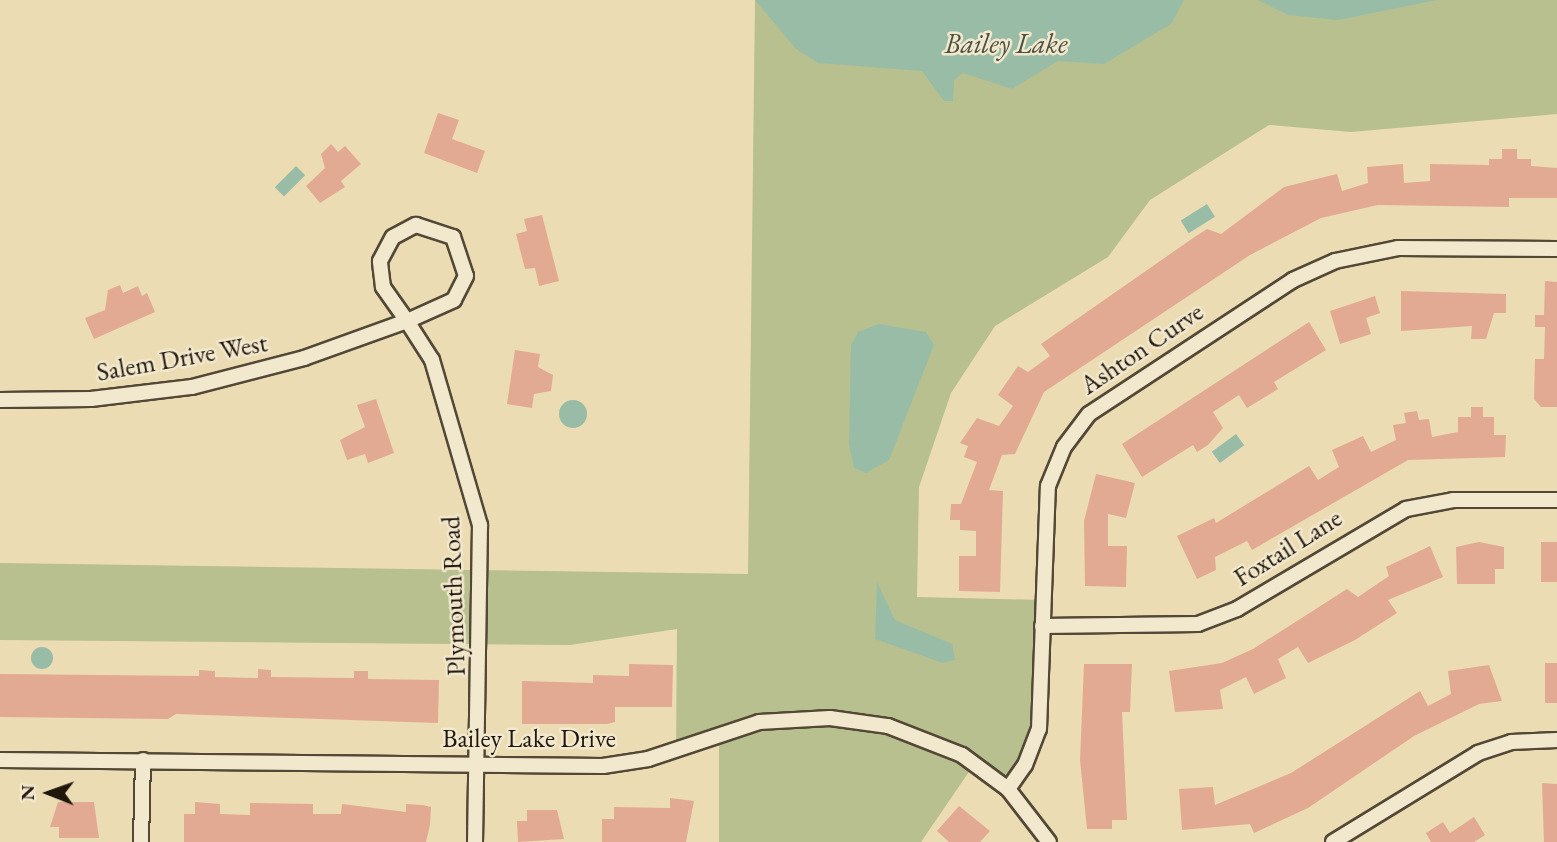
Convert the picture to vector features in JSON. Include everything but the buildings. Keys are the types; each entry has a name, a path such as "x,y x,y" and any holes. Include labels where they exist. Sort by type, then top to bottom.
{"street":[{"name":"Salem Drive West","path":"0,400 91,400 192,387 294,361 407,321 454,300 466,276 462,248 430,225 404,229 380,261 383,287 407,321"},
{"name":"Ashton Curve","path":"1008,789 1026,765 1039,729 1051,476 1074,431 1107,399 1293,280 1347,257 1414,247 1557,248"},
{"name":"Plymouth Road","path":"407,321 432,360 478,508 483,570 475,842"},
{"name":"Foxtail Lane","path":"1042,626 1198,624 1237,609 1406,509 1453,500 1557,500"},
{"name":"Bailey Lake Drive","path":"0,760 620,764 759,722 830,718 888,726 939,743 1008,789 1049,842"},
{"path":"1333,842 1478,753 1557,740"},
{"path":"141,842 143,760"}],"shaded area":[{"path":"755,0 1557,0 1557,114 1351,132 1269,125 1150,200 1108,257 995,326 951,393 919,487 917,597 1043,600 1040,719 1008,789 975,763 921,842 719,842 719,733 676,750 677,629 570,645 0,640 0,563 748,574"}],"water":[{"name":"Bailey Lake","path":"755,0 1184,0 1171,24 1104,64 1058,61 1012,89 963,73 954,80 953,101 944,101 922,71 818,63 796,49"},
{"path":"1258,0 1437,0 1338,20 1288,15"},
{"path":"296,166 305,175 284,196 275,187"},
{"path":"1207,204 1215,217 1189,233 1181,220"},
{"path":"879,324 926,332 934,345 889,460 866,473 854,468 849,444 851,345 858,332"},
{"path":"573,400 583,404 587,414 583,424 573,428 563,424 559,414 563,404"},
{"path":"1236,434 1244,445 1220,463 1212,452"},
{"path":"877,582 895,620 952,644 955,660 943,663 875,639"},
{"path":"42,647 50,650 53,658 50,666 42,669 34,666 31,658 34,650"}]}
